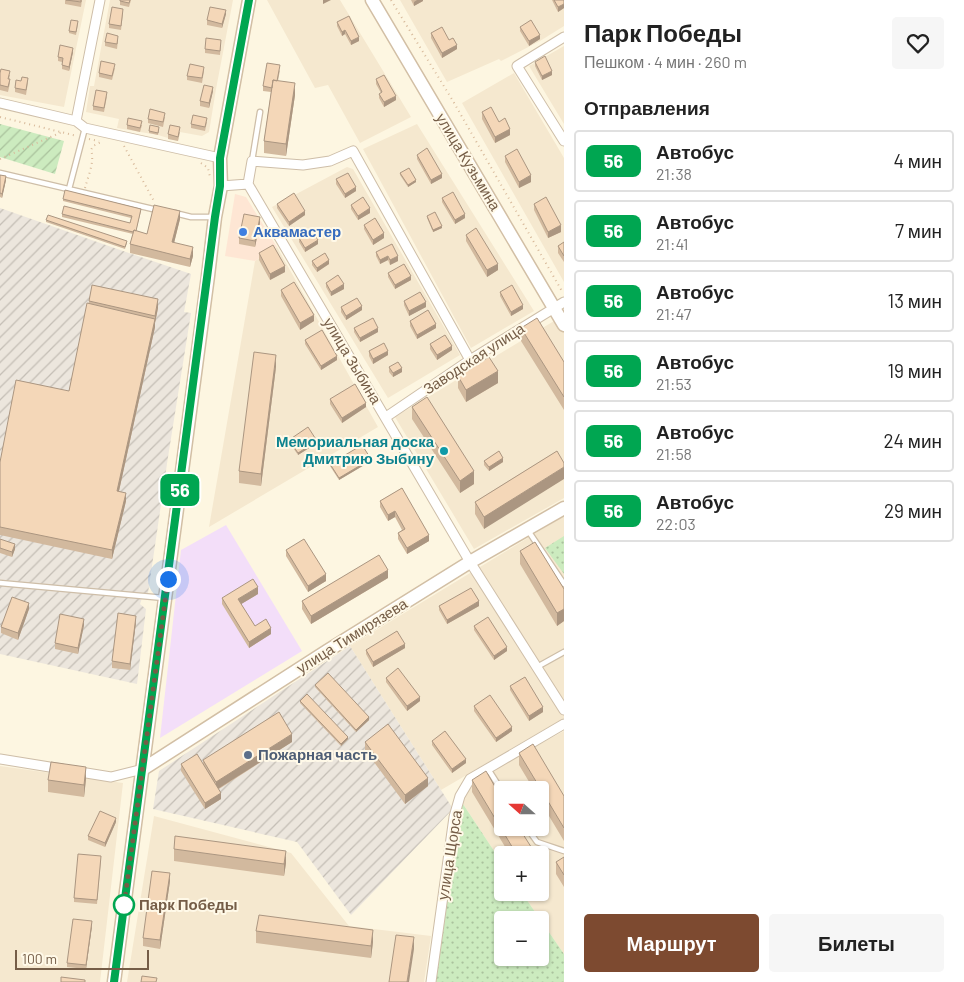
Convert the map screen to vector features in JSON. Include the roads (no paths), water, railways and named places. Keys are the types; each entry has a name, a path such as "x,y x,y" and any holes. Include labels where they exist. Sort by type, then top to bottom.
{"main road":[{"path":"114,982 220,186 220,158 249,0"},
{"name":"улица Кузьмина","path":"372,0 559,305 564,325"},
{"name":"улица Тимирязева","path":"143,769 470,562 564,508"}],"street":[{"path":"76,121 100,0"},
{"path":"564,37 517,66 564,141"},
{"path":"0,103 76,121 84,133 220,158"},
{"path":"220,186 248,184 252,161 303,166 330,161 353,151 470,360"},
{"name":"улица Зыбина","path":"248,184 470,562 564,710"},
{"name":"Заводская улица","path":"386,417 470,360 559,305"},
{"name":"улица Щорса","path":"430,982 454,817 460,796 470,780 564,724"},
{"path":"0,759 112,777 143,769"}],"lane":[{"path":"252,161 260,112"},
{"path":"69,189 84,133"},
{"path":"0,173 159,210"},
{"path":"167,212 191,217 215,217"},
{"path":"527,529 564,584"},
{"path":"0,583 166,598"},
{"path":"537,667 564,652"},
{"path":"488,769 496,781"},
{"path":"533,836 537,842 564,851"}],"place":[{"name":"Аквамастер","path":"243,232"},
{"name":"Мемориальная доска Дмитрию Зыбину","path":"444,451"},
{"name":"Пожарная часть","path":"248,755"},
{"name":"Парк Победы","path":"124,905"}]}
